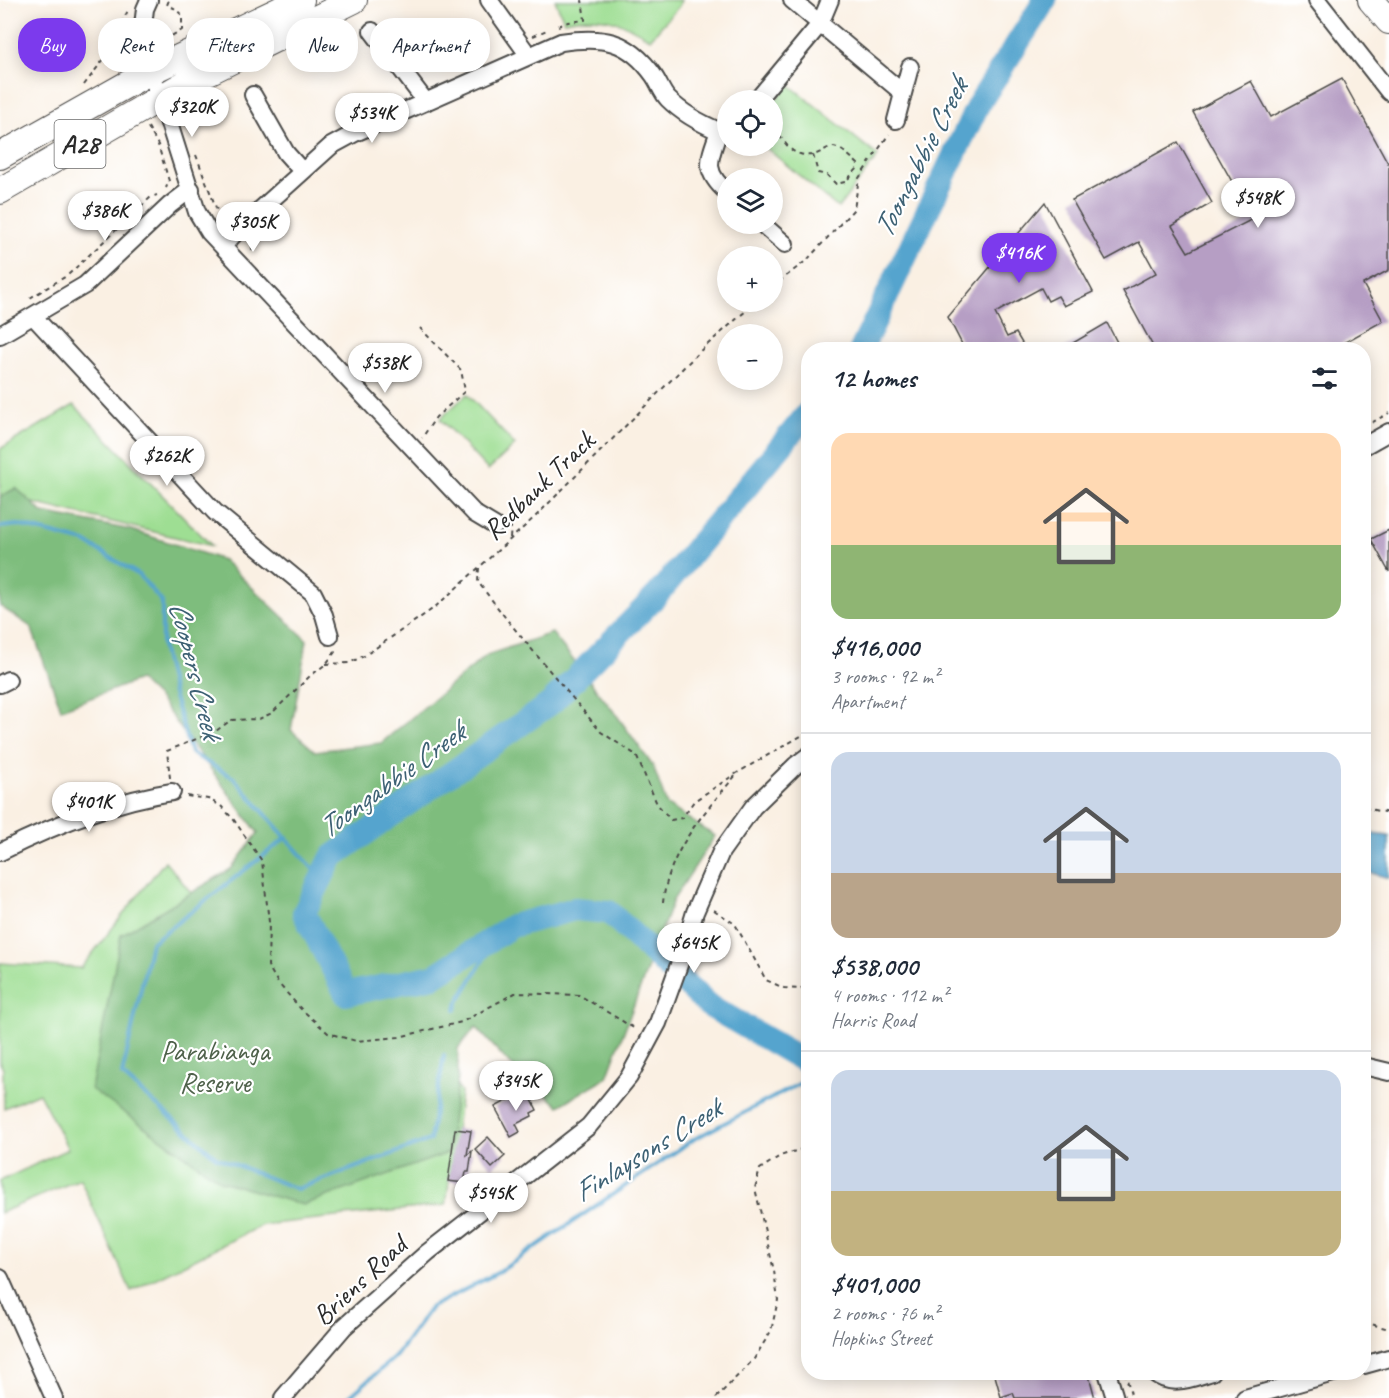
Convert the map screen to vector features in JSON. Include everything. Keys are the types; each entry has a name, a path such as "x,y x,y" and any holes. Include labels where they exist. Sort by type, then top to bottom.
{"highway":[{"name":"A28","path":"174,60 301,0"},
{"name":"A28","path":"0,191 161,98 287,32 354,0"},
{"path":"1371,0 1389,21"},
{"name":"A28","path":"0,156 149,72"}],"street":[{"path":"144,18 149,0"},
{"path":"489,0 529,56"},
{"path":"792,0 903,93"},
{"path":"764,90 820,24 830,0"},
{"path":"1317,0 1389,92"},
{"path":"1331,17 1389,77"},
{"path":"223,246 302,171 336,143 561,42 586,39 603,40 623,46 638,55 667,98 692,119 717,126"},
{"path":"896,120 910,67"},
{"path":"149,72 161,98 197,212 209,232 475,514 495,526"},
{"path":"403,72 426,102"},
{"path":"253,94 286,153 302,171"},
{"path":"717,141 708,161 711,175 717,181"},
{"path":"0,335 85,285 170,205 191,189"},
{"path":"774,234 786,244"},
{"path":"33,316 215,512 313,593 324,615 330,636"},
{"path":"1371,442 1389,432"},
{"name":"Briens Road","path":"283,1398 344,1327 428,1251 589,1126 629,1077 658,1023 695,912 721,852 753,807 801,761"},
{"path":"0,852 50,827 145,796 172,792"},
{"path":"1371,1068 1389,1072"},
{"path":"0,1278 54,1398"},
{"path":"1371,1363 1389,1358"},
{"path":"1109,1380 1115,1398"},
{"path":"1245,1398 1309,1380"}],"path":[{"path":"79,89 107,55 133,0"},
{"path":"169,0 167,5 182,15 184,26 174,34"},
{"path":"582,0 585,20"},
{"path":"185,105 185,124"},
{"path":"783,279 807,260 854,209 859,178 885,143 896,120"},
{"path":"146,125 158,145 169,181 165,190"},
{"path":"783,140 791,150 801,154 813,155 830,147 840,148 858,164 858,168 845,182 836,184 827,175 818,173 813,155"},
{"path":"193,147 218,213 225,220 230,217 235,222"},
{"path":"30,298 68,274 151,197 159,195"},
{"path":"248,235 254,242 252,254 256,262"},
{"name":"Redbank Track","path":"172,792 167,751 216,730 231,720 259,719 272,713 310,676 326,664 349,663 373,651 434,608 501,549 699,352 745,312"},
{"path":"420,328 460,370 465,391 436,417 427,435"},
{"path":"1371,423 1389,413"},
{"path":"479,568 478,582 601,732 636,754 657,804 671,820 682,818 694,801 801,736"},
{"path":"663,903 665,882 693,826 737,773"},
{"path":"172,792 208,799 221,806 262,861 269,922 268,966 278,983 301,1009 328,1033 356,1041 399,1037 462,1022 515,993 579,995 637,1030"},
{"path":"1371,809 1389,813"},
{"path":"714,910 735,924 766,980 784,988 801,988"},
{"path":"716,1398 754,1359 771,1331 778,1300 774,1271 755,1188 760,1169 780,1156 801,1149"},
{"path":"1371,1324 1389,1329"},
{"path":"1127,1380 1132,1398"}],"green space":[{"path":"555,0 681,0 679,6 650,39 629,27 609,20 588,18 564,21"},
{"path":"788,84 878,156 838,208 776,156 783,156 783,90"},
{"path":"467,394 515,445 488,470 440,419"},
{"path":"74,405 212,546 0,495 0,449"},
{"path":"16,488 43,513 131,530 223,560 307,640 291,730 315,751 381,743 487,655 552,633 653,766 667,805 715,836 673,900 607,1077 559,1106 506,1060 476,1027 458,1048 458,1078 448,1153 303,1205 221,1181 91,1089 121,935 231,869 258,833 159,699 139,680 61,709 31,627 0,606 0,497"},
{"name":"Parabianga Reserve","path":"289,853 461,1092 446,1205 262,1225 131,1291 80,1179 0,1213 0,1181 68,1149 39,1093 4,1108 3,1069 0,1063 0,963 81,968 165,861 198,901"}],"water":[{"path":"1371,834 1389,836 1389,878 1371,873"}],"building":[{"path":"1342,79 1389,165 1389,270 1363,284 1383,321 1345,342 1151,342 1123,291 1156,273 1139,242 1106,260 1072,200 1178,142 1212,203 1172,226 1188,252 1253,219 1193,112 1251,81 1271,117"},
{"path":"1045,202 1093,292 1064,306 1058,296 1048,301 1041,288 995,313 1007,337 1016,333 1021,342 961,342 948,317"},
{"path":"1107,323 1117,342 1075,342"},
{"path":"1389,530 1389,572 1371,539"},
{"path":"527,1090 537,1110 531,1113 532,1116 516,1124 520,1132 511,1137 495,1107"},
{"path":"455,1129 471,1131 467,1155 472,1151 469,1172 466,1172 464,1183 448,1181"},
{"path":"488,1137 505,1156 492,1168 475,1149"},
{"path":"996,1380 1090,1380 1095,1398 1015,1398 1013,1393 1001,1397"}],"waterway":[{"name":"Toongabbie Creek","path":"865,342 978,105 1045,0"},
{"name":"Toongabbie Creek","path":"801,421 658,594 551,703 332,857 304,913 346,994 434,976 512,926 575,909 609,912 708,1005 801,1059"},
{"name":"Coopers Creek","path":"0,527 18,525 85,542 139,575 162,602 162,646 173,694 191,753 234,778 321,878"},
{"path":"287,837 151,943 122,1075 216,1157 297,1189 430,1140 444,1055"},
{"path":"456,1009 498,936"},
{"name":"Finlaysons Creek","path":"348,1398 395,1357 431,1307 499,1272 694,1139 801,1083"}]}
